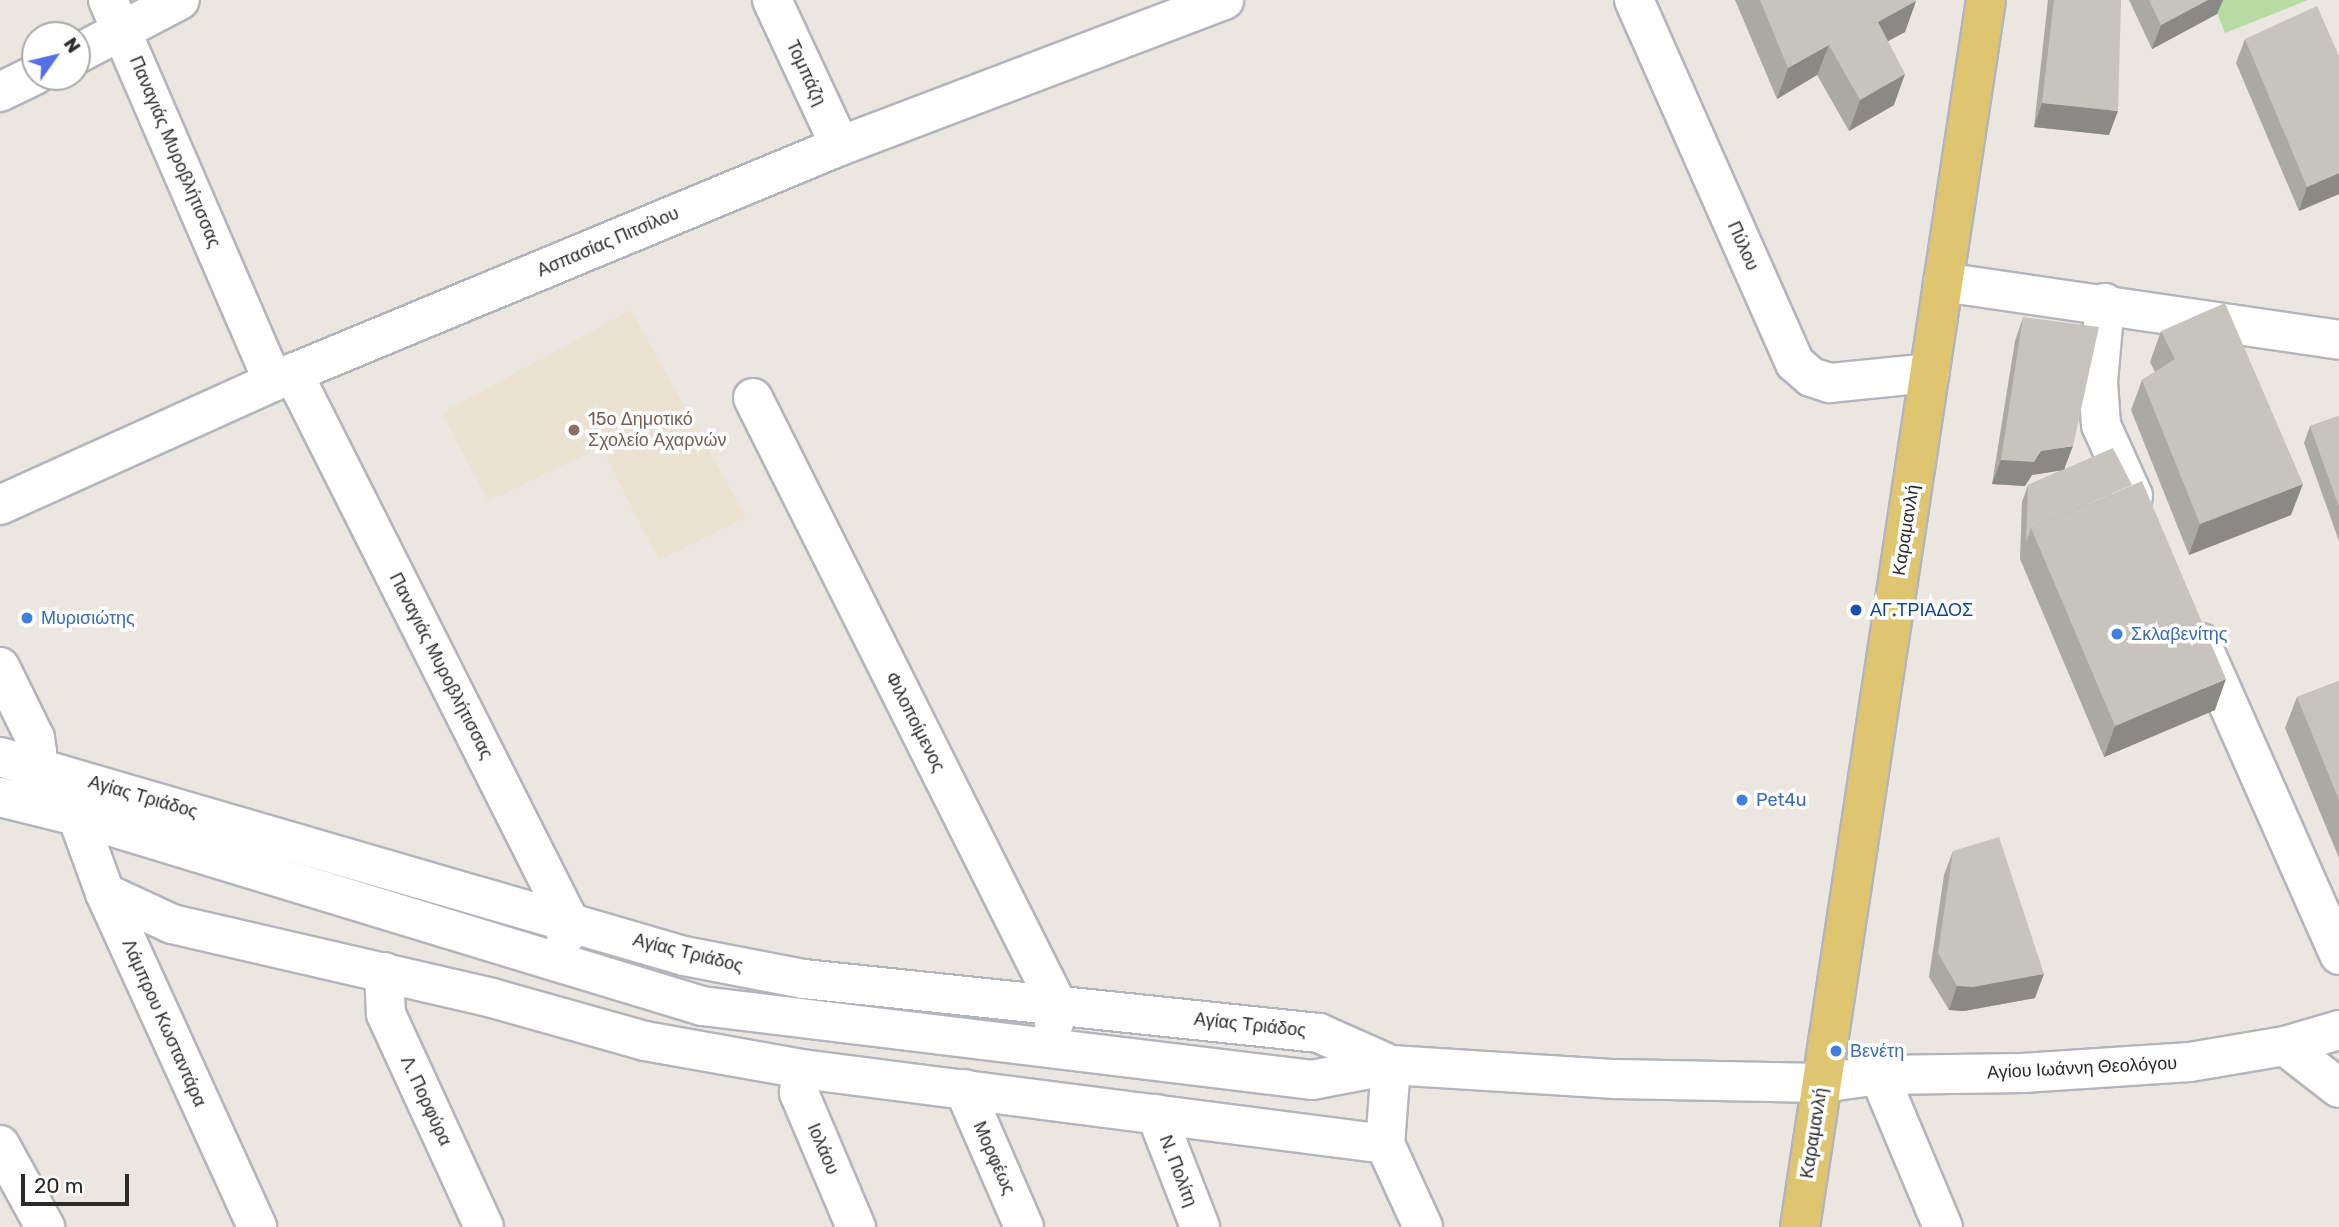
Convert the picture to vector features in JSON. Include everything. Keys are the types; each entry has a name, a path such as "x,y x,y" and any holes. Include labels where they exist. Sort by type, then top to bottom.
{"main road":[{"name":"Καραμανλή","path":"1800,1227 1986,0"}],"street":[{"path":"91,40 116,15 180,0"},
{"name":"Τομπάζη","path":"772,0 840,146"},
{"name":"Ασπασίας Πιτσίλου","path":"0,505 283,377 840,146 1224,0"},
{"name":"Πύλου","path":"1634,0 1795,363 1811,377 1830,383 1930,373"},
{"name":"Παναγιάς Μυροβλήτισσας","path":"116,15 283,377 569,921"},
{"path":"0,92 21,82"},
{"path":"1943,282 2105,303 2339,340"},
{"path":"2105,303 2098,382 2101,425 2146,523"},
{"name":"Φιλοποίμενος","path":"752,398 1057,1004"},
{"path":"2185,609 2339,954"},
{"path":"0,667 35,738 18,762 14,801"},
{"name":"Αγίας Τριάδος","path":"18,762 684,956 804,979 1320,1033 1391,1065"},
{"name":"Αγίας Τριάδος","path":"14,801 77,816 702,1006 1051,1051 1312,1080 1391,1065 1616,1079 1822,1083"},
{"name":"Λάμπρου Κωσταντάρα","path":"77,816 105,893 257,1227"},
{"path":"105,893 172,923 492,998 645,1041 802,1069 1385,1144"},
{"path":"561,964 569,921"},
{"name":"Λ. Πορφύρα","path":"384,972 386,1014 484,1227"},
{"path":"1051,1051 1057,1004"},
{"name":"Αγίου Ιωάννη Θεολόγου","path":"1822,1083 1879,1075 2023,1073 2229,1057 2285,1046 2339,1030"},
{"path":"2285,1046 2339,1088"},
{"path":"1391,1065 1385,1144 1423,1227"},
{"name":"Ιολάου","path":"802,1069 799,1093 856,1227"},
{"path":"1879,1075 1943,1227"},
{"name":"Μορφέως","path":"964,1089 1024,1227"},
{"name":"Ν. Πολίτη","path":"1156,1114 1200,1227"},
{"path":"0,1145 45,1227"}],"shaded area":[{"name":"15ο Δημοτικό Σχολείο Αχαρνών","path":"631,310 746,517 659,560 601,447 488,501 442,413"}],"green space":[{"path":"2212,0 2308,0 2225,33"}],"building":[{"path":"1760,0 1916,0 1878,22 1905,74 1860,100 1829,45 1788,68"},
{"path":"2054,0 2121,0 2118,111 2042,103"},
{"path":"2149,0 2208,0 2161,25"},
{"path":"2317,6 2339,56 2339,173 2307,187 2245,39"},
{"path":"2225,303 2303,484 2200,524 2142,380 2175,359 2161,331"},
{"path":"2023,317 2099,327 2073,446 2041,451 2034,462 2001,460"},
{"path":"2339,416 2339,507 2310,426"},
{"path":"2113,448 2132,485 2031,528 2026,542 2028,485"},
{"name":"Σκλαβενίτης","path":"2142,481 2226,679 2115,726 2031,528"},
{"path":"2339,681 2339,800 2297,697"},
{"path":"1999,837 2044,974 1973,987 1957,986 1938,953 1953,851"}],"place":[{"name":"15ο Δημοτικό Σχολείο Αχαρνών","path":"574,430"},
{"name":"ΑΓ.ΤΡΙΑΔΟΣ","path":"1856,610"},
{"name":"Μυρισιώτης","path":"27,618"},
{"name":"Σκλαβενίτης","path":"2117,634"},
{"name":"Pet4u","path":"1742,800"},
{"name":"Βενέτη","path":"1836,1051"}]}
